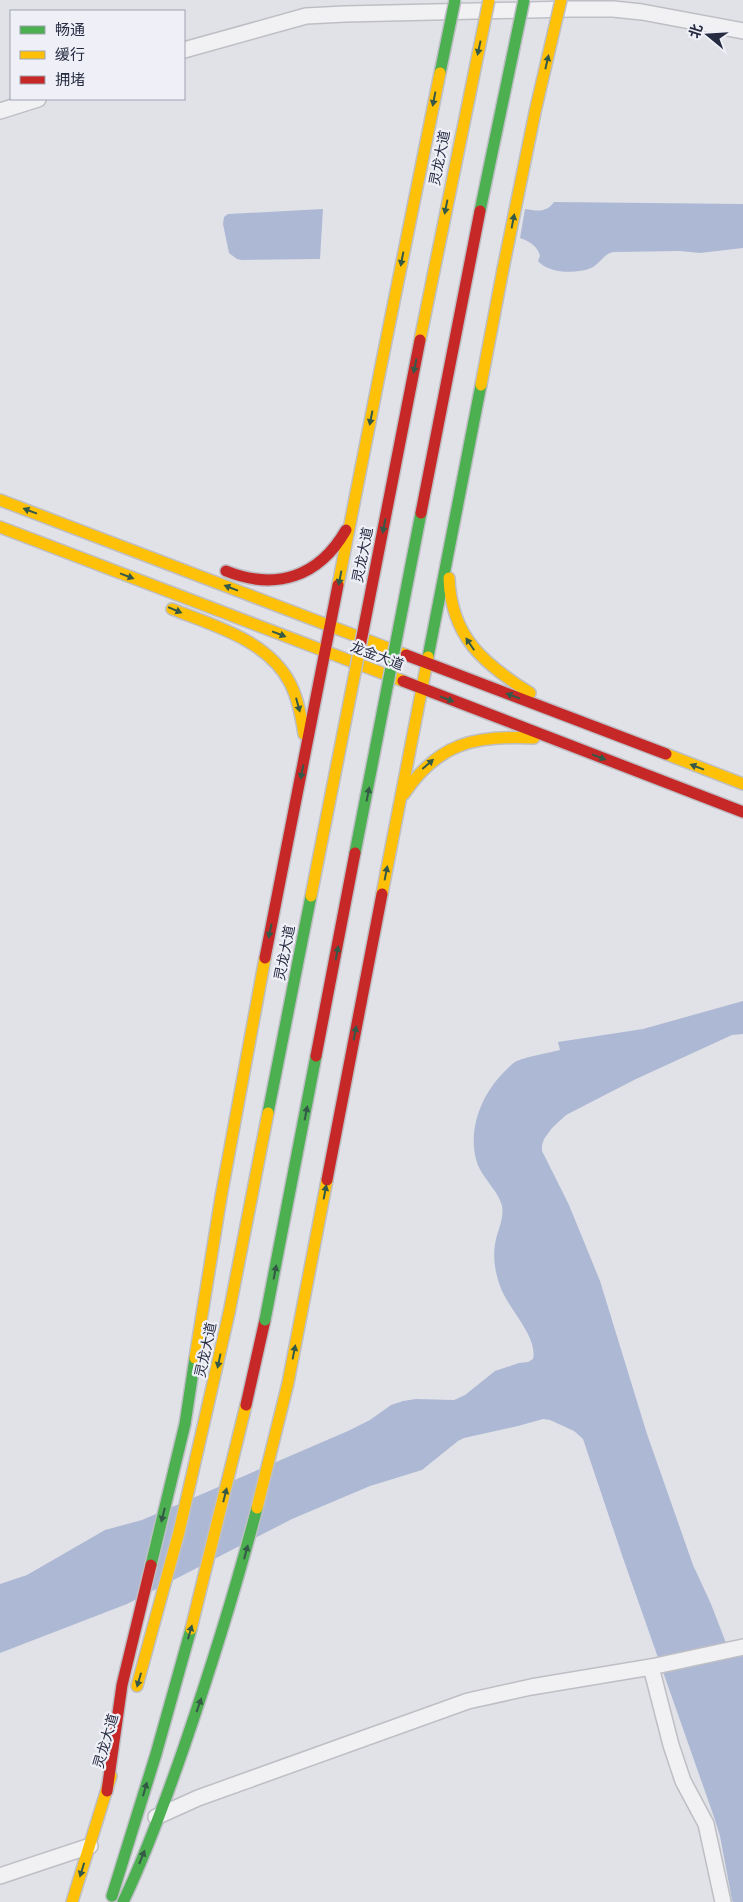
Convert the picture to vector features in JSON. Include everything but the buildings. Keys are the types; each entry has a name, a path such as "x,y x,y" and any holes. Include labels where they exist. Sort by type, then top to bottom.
{"main road":[{"path":"106,1791 122,1685 185,1424 224,1178 306,748 455,0"},
{"name":"灵龙大道","path":"72,1902 152,1634 179,1532 230,1313 459,141 490,0"},
{"path":"110,1902 196,1610 242,1427 265,1320 496,128 524,0"},
{"path":"123,1902 192,1726 232,1599 284,1399 503,269 533,122 561,0"},
{"name":"龙金大道","path":"0,500 743,784"},
{"path":"216,568 244,578 266,581 278,580 304,571 317,564 336,545 344,535 353,511"},
{"path":"54,520 99,526"},
{"name":"龙金大道","path":"0,527 743,812"},
{"path":"449,547 449,588 462,630 469,643 488,665 564,716"},
{"path":"54,548 104,578"},
{"path":"164,606 251,643 277,665 294,690 306,748"},
{"path":"400,804 405,792 420,771 430,762 466,742 505,738 555,740"}],"street":[{"path":"185,50 306,16 345,14 614,9 642,12 743,31"},
{"path":"0,111 35,100"},
{"path":"133,1828 198,1798 468,1701 531,1687 652,1667 743,1647"},
{"path":"652,1667 671,1745 680,1772 706,1824 723,1902"},
{"path":"0,1876 90,1846"}],"water":[{"path":"554,202 743,204 743,248 700,253 680,251 614,252 607,254 594,266 585,270 571,272 556,271 538,261 540,256 537,249 530,242 520,238 525,209 544,210"},
{"path":"323,209 320,259 242,260 229,253 223,224 224,217 228,214"},
{"path":"743,1001 743,1034 732,1035 636,1079 566,1115 552,1128 544,1139 542,1151 569,1205 600,1281 647,1434 693,1565 726,1643 734,1657 743,1656 743,1902 733,1902 732,1900 720,1836 714,1817 583,1439 574,1431 550,1420 543,1419 464,1438 422,1470 370,1486 292,1519 127,1604 0,1653 0,1584 27,1575 105,1530 142,1520 348,1431 370,1420 391,1405 416,1399 454,1400 465,1395 495,1371 533,1359 532,1342 502,1291 495,1265 494,1252 502,1218 502,1206 497,1194 478,1165 474,1147 476,1124 483,1101 496,1081 514,1063 524,1058 560,1050 558,1042 643,1029"}],"traffic: fast":[{"path":"440,73 455,0"},
{"path":"480,211 524,0"},
{"path":"428,657 481,385"},
{"path":"355,853 421,513"},
{"path":"268,1113 311,896"},
{"path":"265,1320 316,1056"},
{"path":"151,1565 185,1424 195,1358"},
{"path":"123,1902 148,1845 184,1747 223,1628 257,1508"},
{"path":"112,1896 156,1754 191,1629"}],"traffic: slow":[{"path":"420,340 489,0"},
{"path":"503,269 535,112 561,0"},
{"path":"380,371 440,73"},
{"path":"481,385 503,269"},
{"path":"338,585 380,371"},
{"path":"0,500 406,655"},
{"path":"0,527 403,681"},
{"path":"449,578 451,599 463,633 473,647 498,671 530,693"},
{"path":"172,609 238,636 268,656 280,668 293,689 304,734"},
{"path":"311,896 360,647"},
{"path":"382,894 428,657"},
{"path":"404,794 430,763 460,746 494,738 534,738"},
{"path":"666,754 743,784"},
{"path":"195,1358 221,1197 265,958"},
{"path":"229,1313 268,1113"},
{"path":"257,1508 288,1383 327,1180"},
{"path":"137,1686 179,1532 229,1313"},
{"path":"191,1629 246,1405"},
{"path":"72,1902 111,1776"}],"traffic: jam":[{"path":"421,513 480,211"},
{"path":"360,647 420,340"},
{"path":"226,571 262,580 295,576 323,559 346,530"},
{"path":"265,958 338,585"},
{"path":"406,655 666,754"},
{"path":"403,681 743,812"},
{"path":"316,1056 355,853"},
{"path":"327,1180 382,894"},
{"path":"246,1405 265,1320"},
{"path":"107,1791 122,1685 151,1565"}]}
